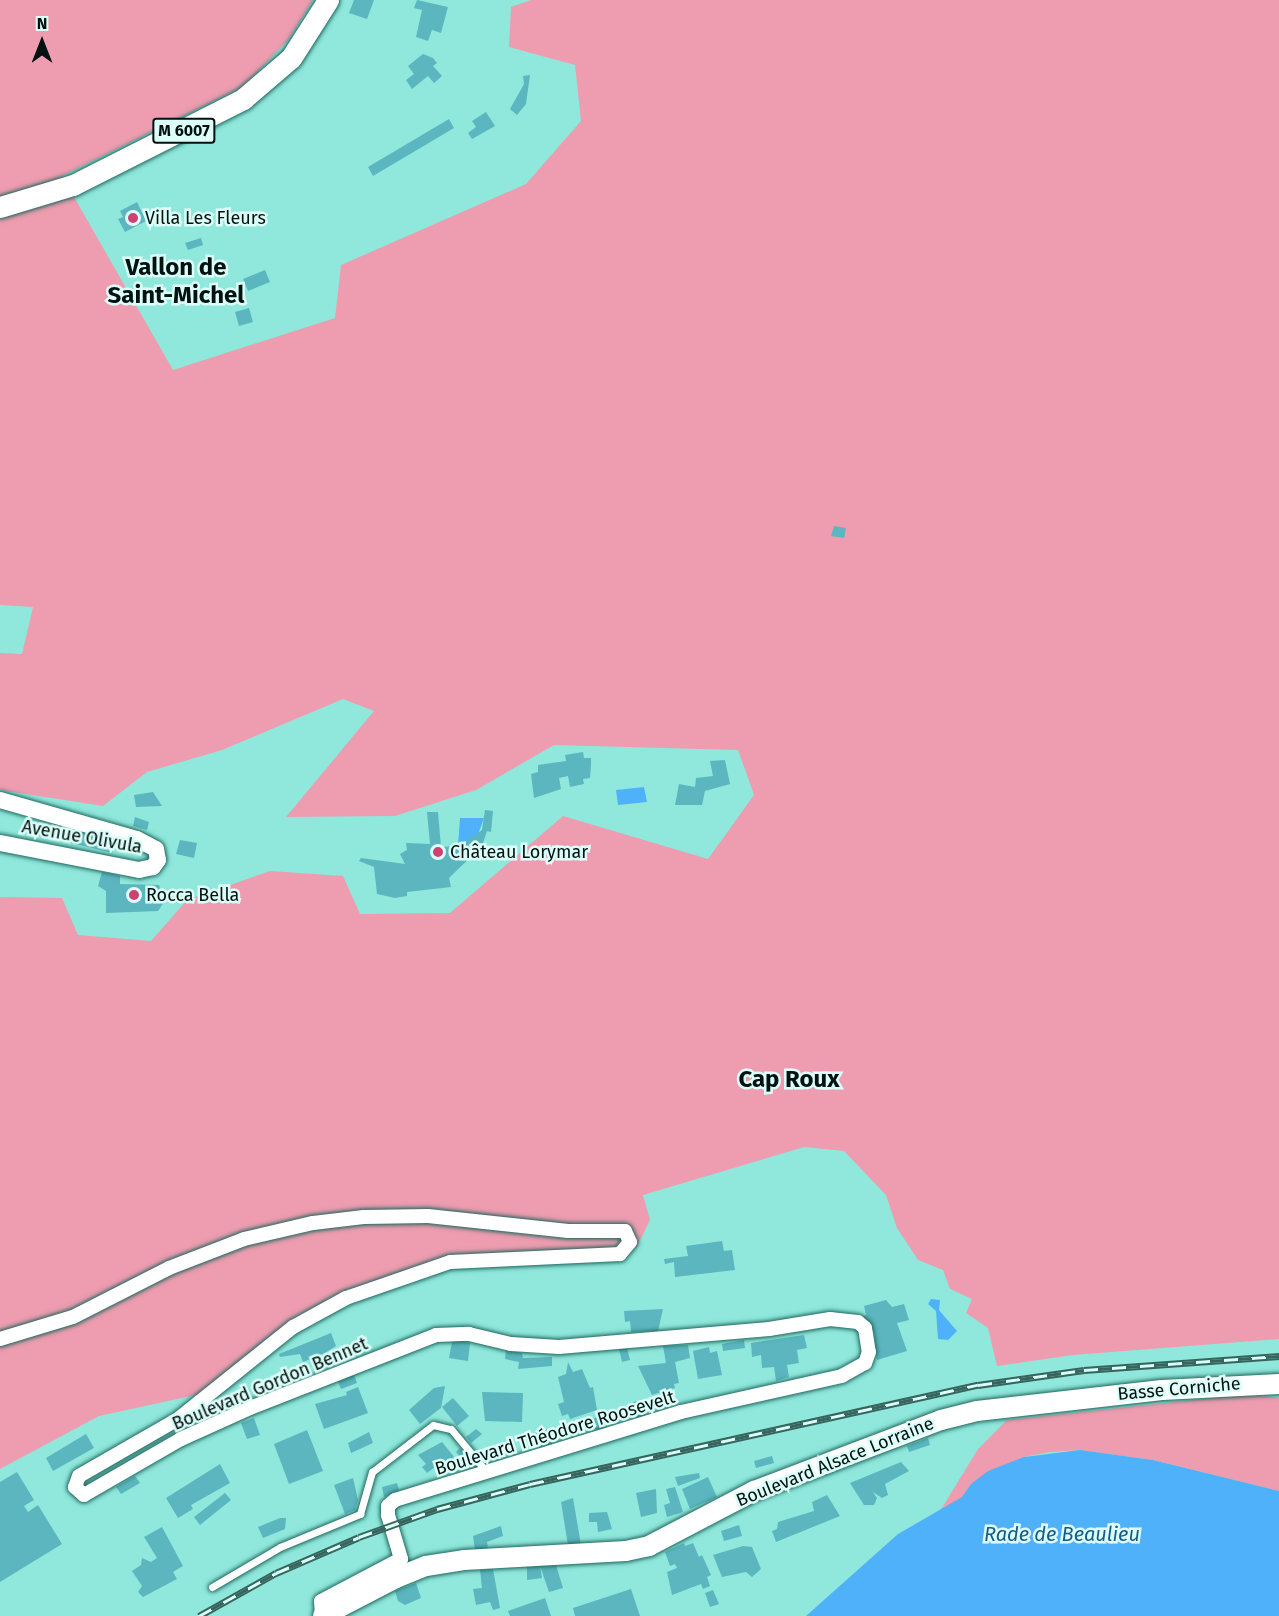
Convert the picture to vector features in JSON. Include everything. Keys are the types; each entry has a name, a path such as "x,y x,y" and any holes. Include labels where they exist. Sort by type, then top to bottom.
{"main road":[{"name":"M 6007","path":"0,207 81,182 243,99 291,58 328,0"},
{"name":"Basse Corniche","path":"1080,1397 1279,1384"},
{"name":"Boulevard Alsace Lorraine","path":"322,1616 396,1578 426,1566 464,1560 626,1551 649,1546 754,1491 941,1420 1018,1404 1080,1397"}],"street":[{"name":"Avenue Olivula","path":"0,800 137,839 156,849 158,860 153,867 139,870 0,843"},
{"name":"Boulevard Gordon Bennet","path":"0,1339 73,1317 169,1268 244,1239 313,1223 364,1217 428,1216 568,1231 625,1231 630,1242 620,1254 450,1262 346,1298 293,1327 178,1419 80,1476 75,1487 84,1495 181,1439 436,1335 469,1334 511,1344 559,1347 769,1329 830,1318 858,1322 868,1339"},
{"name":"Boulevard Théodore Roosevelt","path":"322,1616 321,1601 401,1559 387,1515 390,1503 681,1412 842,1376 865,1363 868,1339"}],"lane":[{"path":"212,1587 280,1546 360,1514 372,1472 433,1425 451,1429 487,1473"}],"shaded area":[{"path":"0,0 313,0 288,40 244,86 62,176 173,370 335,318 341,265 526,184 581,121 575,65 509,47 511,7 531,0 1279,0 1279,1339 1073,1355 997,1366 988,1328 966,1313 972,1299 950,1289 943,1270 918,1260 897,1228 886,1195 844,1151 804,1147 643,1195 650,1220 637,1247 617,1257 446,1268 348,1303 287,1338 228,1388 99,1416 0,1469 0,897 62,898 78,935 151,941 187,900 270,871 343,876 360,914 450,913 563,816 708,859 754,795 738,750 554,745 476,790 395,816 286,817 374,711 343,699 222,750 147,772 103,806 0,790 0,653 22,654 33,607 0,605"},
{"path":"1250,1394 1279,1398 1279,1491 1153,1460 1080,1450 1024,1457 971,1484 963,1497 940,1511 978,1449 1007,1420"}],"water":[{"path":"644,787 647,802 618,805 616,790"},
{"path":"460,818 484,818 477,837 458,846"},
{"path":"931,1299 940,1300 939,1310 957,1331 948,1340 938,1339 936,1311 928,1304"},
{"name":"Rade de Beaulieu","path":"1080,1450 1153,1460 1279,1491 1279,1616 806,1616 898,1534 962,1497 971,1484 988,1471 1024,1457"}],"building":[{"path":"354,0 374,0 367,19 349,13"},
{"path":"417,0 448,7 441,33 432,30 428,41 416,37 422,10 414,8"},
{"path":"423,54 433,58 437,63 433,66 442,76 434,83 428,76 412,89 406,80 414,74 408,66"},
{"path":"530,75 526,104 517,115 510,109 524,84 523,76"},
{"path":"486,112 495,126 472,139 468,133 476,127 472,121"},
{"path":"449,119 454,128 373,176 368,167"},
{"name":"Villa Les Fleurs","path":"137,202 146,221 125,232 118,219 123,217 120,211"},
{"path":"201,238 203,245 188,250 185,243"},
{"path":"265,270 270,282 248,291 243,279"},
{"path":"249,308 253,322 239,326 235,312"},
{"path":"834,526 846,528 844,538 831,536"},
{"path":"583,752 584,758 591,758 590,778 583,779 584,784 570,787 568,776 559,778 561,789 534,798 531,774 538,772 538,765 566,761 565,755"},
{"path":"725,760 730,784 705,791 702,805 675,805 679,784 695,787 696,778 713,776 710,761"},
{"path":"153,792 162,806 136,807 134,795"},
{"name":"Château Lorymar","path":"485,810 493,811 491,832 487,831 482,846 449,878 451,887 407,892 407,896 395,898 377,894 374,867 359,861 361,858 405,864 400,854 407,850 406,843 430,844 427,812 438,812 441,847 459,846 482,830"},
{"path":"135,817 149,822 147,830 133,826"},
{"path":"54,823 116,839 112,853 51,838"},
{"path":"33,827 49,831 47,838 32,834"},
{"path":"180,840 197,843 194,858 176,854"},
{"name":"Rocca Bella","path":"102,872 120,876 120,884 159,885 164,902 158,911 106,913 106,891 98,886"},
{"path":"722,1241 724,1251 732,1250 735,1270 675,1277 674,1262 665,1264 664,1259 688,1256 686,1246"},
{"path":"886,1300 892,1307 904,1304 909,1320 897,1323 907,1351 877,1360 874,1332 862,1317 866,1315 864,1306"},
{"path":"663,1309 658,1331 631,1332 630,1321 625,1322 624,1311"},
{"path":"331,1333 336,1346 325,1353 303,1362 300,1354 280,1357 279,1354"},
{"path":"804,1335 807,1348 797,1350 799,1363 787,1365 789,1377 776,1381 774,1367 762,1368 761,1355 752,1357 751,1343"},
{"path":"458,1340 470,1343 468,1361 449,1358 452,1342"},
{"path":"744,1340 745,1348 723,1351 722,1344"},
{"path":"688,1345 690,1358 675,1362 679,1383 674,1384 675,1388 652,1395 638,1366 666,1363 663,1346"},
{"path":"709,1347 710,1353 717,1351 722,1375 698,1379 693,1351"},
{"path":"627,1348 630,1360 622,1362 619,1349"},
{"path":"506,1350 522,1353 523,1358 552,1357 552,1366 518,1369 519,1362 505,1359"},
{"path":"568,1362 573,1372 582,1369 590,1388 593,1387 597,1410 570,1419 568,1414 562,1416 558,1404 564,1402 558,1377 566,1374"},
{"path":"354,1375 357,1383 341,1389 338,1382"},
{"path":"445,1386 441,1408 420,1424 409,1410 434,1388"},
{"path":"358,1387 368,1413 324,1429 315,1404 347,1395 346,1392"},
{"path":"482,1392 523,1393 522,1422 485,1421"},
{"path":"453,1398 469,1416 457,1426 442,1407"},
{"path":"642,1401 646,1417 637,1420 633,1402"},
{"path":"603,1415 608,1429 598,1433 589,1420"},
{"path":"254,1418 260,1435 247,1439 241,1423"},
{"path":"476,1429 482,1434 471,1443 466,1437"},
{"path":"547,1429 553,1448 540,1452 536,1433"},
{"path":"307,1430 323,1471 289,1484 274,1444"},
{"path":"369,1432 373,1443 351,1453 348,1443"},
{"path":"86,1434 94,1448 53,1471 46,1458"},
{"path":"928,1438 930,1445 909,1452 907,1446"},
{"path":"442,1442 455,1458 439,1471 435,1467 427,1473 422,1467 426,1464 418,1455"},
{"path":"460,1448 471,1462 472,1471 456,1452"},
{"path":"772,1456 774,1463 756,1468 754,1461"},
{"path":"901,1462 909,1471 885,1484 888,1495 882,1498 873,1492 877,1498 874,1505 864,1505 850,1483"},
{"path":"220,1464 230,1483 191,1505 193,1509 178,1518 166,1498"},
{"path":"17,1472 34,1500 24,1506 28,1512 38,1505 62,1544 0,1582 0,1482"},
{"path":"699,1473 700,1478 678,1486 675,1477"},
{"path":"135,1476 140,1483 121,1494 116,1487"},
{"path":"708,1477 717,1497 690,1509 682,1489"},
{"path":"353,1478 358,1500 355,1510 345,1514 334,1485"},
{"path":"397,1483 399,1490 384,1497 382,1487"},
{"path":"675,1487 683,1512 667,1517 664,1505 670,1503 666,1489"},
{"path":"656,1489 657,1513 641,1517 636,1493"},
{"path":"225,1493 231,1500 200,1525 194,1517"},
{"path":"827,1495 840,1516 776,1542 772,1531 777,1529 778,1522 814,1511 812,1502"},
{"path":"573,1498 581,1545 568,1545 561,1502"},
{"path":"607,1512 612,1529 598,1532 597,1522 589,1522 589,1513"},
{"path":"280,1518 286,1518 285,1529 263,1538 258,1527"},
{"path":"739,1525 742,1536 724,1541 721,1531"},
{"path":"501,1526 503,1536 487,1542 488,1549 475,1550 473,1536"},
{"path":"162,1527 183,1566 173,1572 177,1579 143,1597 138,1592 142,1586 132,1571 141,1565 142,1558 151,1562 157,1558 144,1537"},
{"path":"684,1543 685,1546 693,1543 699,1557 702,1555 711,1575 707,1577 710,1586 703,1589 701,1584 672,1595 667,1572 677,1568 675,1564 670,1566 665,1552"},
{"path":"743,1546 752,1547 761,1569 752,1577 746,1572 722,1577 713,1555"},
{"path":"556,1565 563,1588 549,1592 540,1566"},
{"path":"540,1566 542,1578 527,1580 527,1567"},
{"path":"493,1569 500,1608 493,1610 490,1602 476,1605 473,1589 482,1588 480,1570"},
{"path":"416,1583 421,1598 405,1605 398,1601 395,1591"},
{"path":"631,1589 640,1616 575,1616 573,1608"},
{"path":"713,1590 719,1604 710,1607 705,1593"},
{"path":"545,1598 551,1616 510,1616 508,1611"}],"railway":[{"path":"199,1616 276,1573 359,1537 437,1509 530,1484 978,1385 1084,1370 1279,1356"}],"place":[{"name":"Villa Les Fleurs","path":"133,218"},
{"name":"Château Lorymar","path":"438,852"},
{"name":"Rocca Bella","path":"134,895"}],"district":[{"name":"Vallon de Saint-Michel","path":"176,282"},
{"name":"Cap Roux","path":"789,1080"}]}
